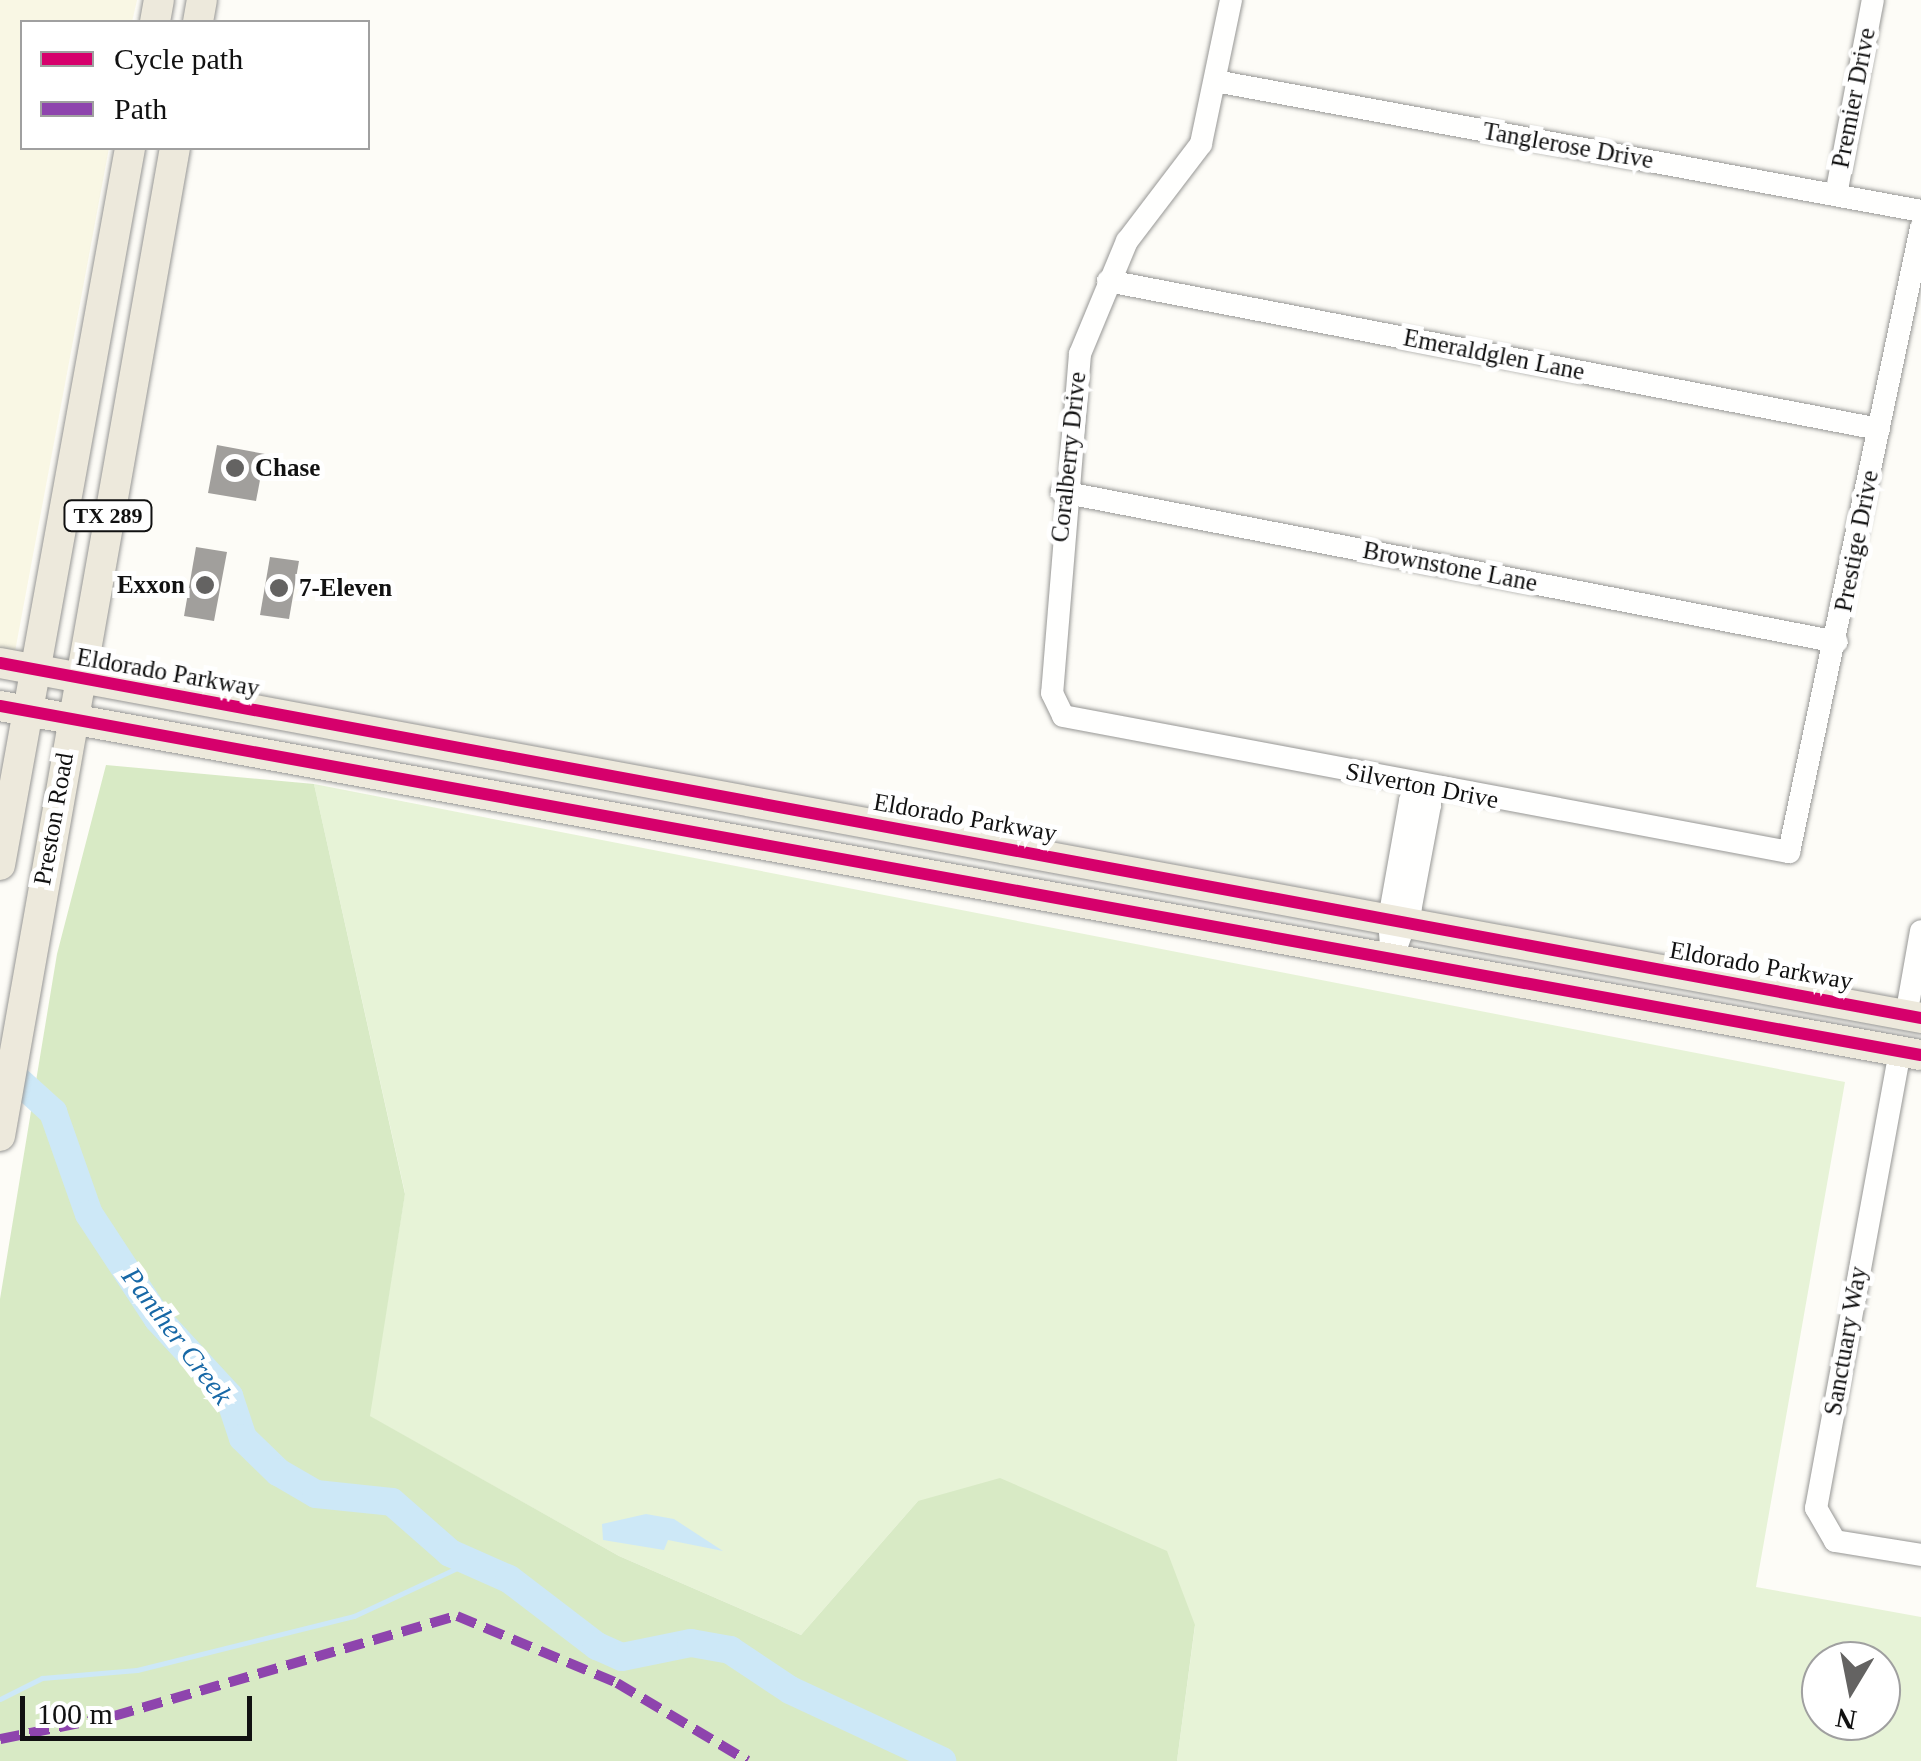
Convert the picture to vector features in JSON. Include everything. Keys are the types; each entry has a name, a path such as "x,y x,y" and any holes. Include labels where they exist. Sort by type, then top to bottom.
{"main road":[{"path":"128,158 172,162"},
{"name":"Preston Road","path":"0,865 14,708 34,670 128,158"},
{"name":"Preston Road","path":"0,1136 172,162"},
{"name":"Eldorado Parkway","path":"0,664 1914,1017"},
{"path":"14,708 1911,1053 1914,1017"},
{"path":"417,784 424,742"},
{"path":"737,840 743,800"}],"street":[{"name":"Coralberry Drive","path":"1056,711 1062,492 1080,354 1127,241 1202,144 1230,0"},
{"name":"Premier Drive","path":"1836,195 1873,0"},
{"name":"Tanglerose Drive","path":"1215,81 1921,211"},
{"name":"Prestige Drive","path":"1789,852 1838,642 1921,228"},
{"name":"Emeraldglen Lane","path":"1108,282 1879,429"},
{"name":"Brownstone Lane","path":"1062,492 1838,642"},
{"name":"Silverton Drive","path":"1056,711 1425,786 1789,852"},
{"path":"1392,959 1398,921 1430,805 1425,786"},
{"path":"1914,1017 1921,932"},
{"name":"Sanctuary Way","path":"1911,1053 1816,1508 1835,1541 1921,1555"}],"shaded area":[{"path":"0,0 137,0 132,20 20,20 20,150 109,150 14,657 0,654"}],"green space":[{"path":"106,765 314,784 405,1194 370,1416 619,1556 801,1635 918,1501 1000,1478 1167,1551 1195,1625 1177,1761 0,1761 0,1299 57,954"},
{"path":"314,784 1845,1082 1756,1587 1921,1617 1921,1761 1177,1761 1195,1626 918,1501 801,1635 619,1556 369,1416 405,1193"}],"water":[{"path":"646,1514 674,1519 723,1551 668,1540 664,1550 603,1540 602,1524"}],"building":[{"name":"Chase","path":"217,445 265,454 256,501 208,493"},
{"name":"Exxon","path":"196,547 227,552 214,621 184,616"},
{"name":"7-Eleven","path":"270,557 299,561 289,619 260,615"}],"waterway":[{"name":"Panther Creek","path":"0,1064 53,1112 89,1214 158,1319 229,1396 243,1438 278,1472 316,1494 392,1502 450,1553 509,1579 597,1646 622,1657 691,1643 730,1650 790,1690 942,1761"},
{"name":"Panther Creek","path":"0,1699 42,1678 137,1670 354,1616 470,1562"}],"marked path":[{"path":"0,1739 114,1716 457,1616 617,1683 748,1761"}],"cycle path":[{"path":"0,663 1921,1018"},
{"path":"0,706 1921,1055"}],"place":[{"name":"Chase","path":"235,468"},
{"name":"Exxon","path":"205,585"},
{"name":"7-Eleven","path":"279,588"}]}
